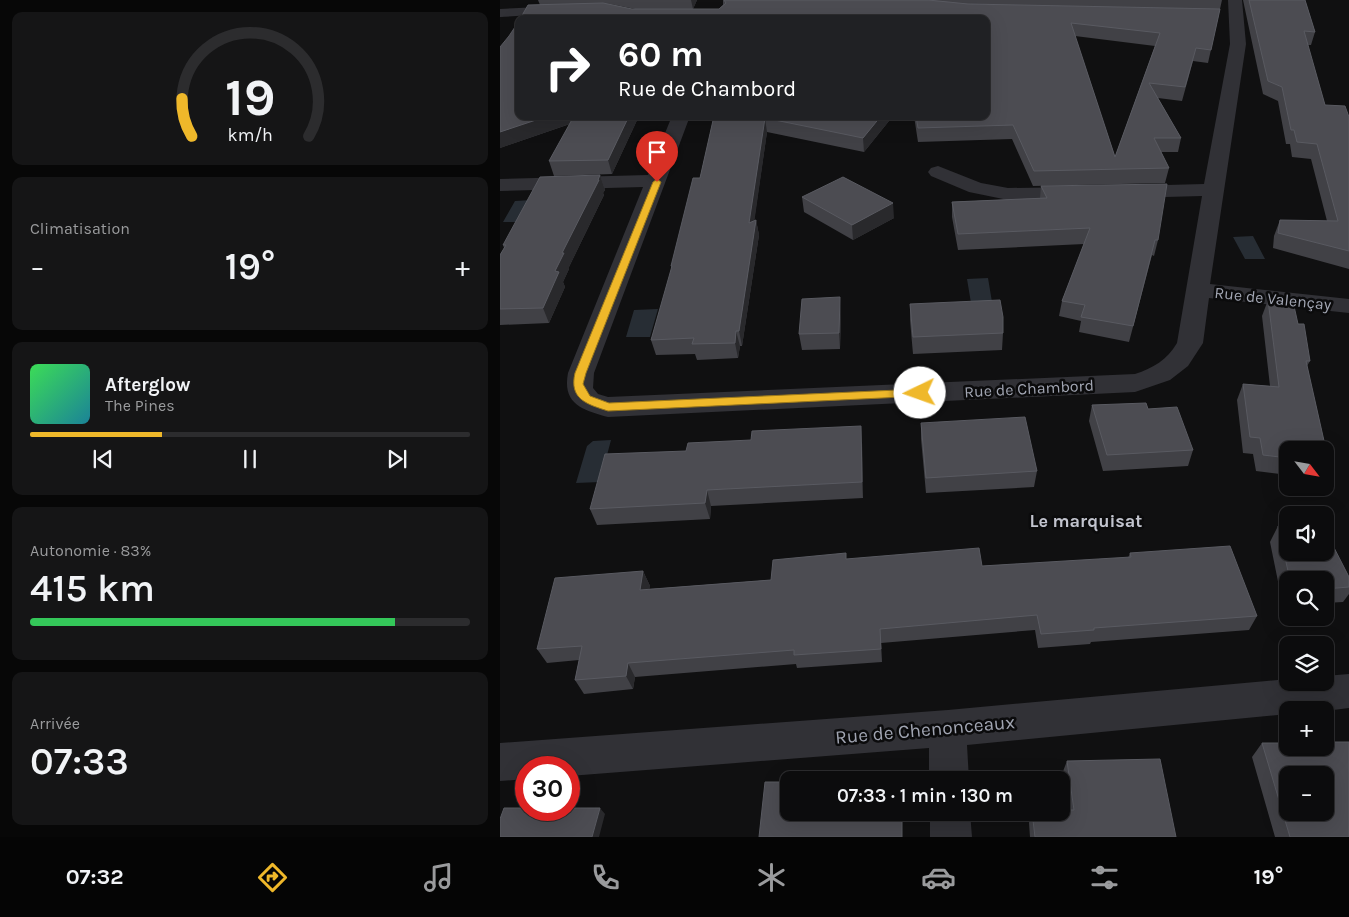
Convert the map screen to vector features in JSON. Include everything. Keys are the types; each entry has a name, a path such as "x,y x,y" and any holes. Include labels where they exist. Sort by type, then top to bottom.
{"street":[{"path":"500,13 578,10"},
{"name":"Rue de Chambord","path":"680,120 581,373 578,384 580,392 586,399 608,407 1135,383 1170,370 1182,359 1190,343 1213,190 1238,44 1232,10"},
{"path":"938,172 976,188 1008,194 1213,190"},
{"path":"500,185 657,182"},
{"name":"Rue de Valençay","path":"1198,290 1349,306"},
{"name":"Rue de Chenonceaux","path":"500,762 948,728 1349,692"},
{"path":"948,728 949,771"},
{"path":"950,821 951,837"}],"shaded area":[{"path":"532,200 519,222 503,222 515,201"},
{"path":"1253,236 1265,259 1245,259 1233,237"},
{"path":"988,278 992,302 971,303 967,279"},
{"path":"658,309 650,337 626,337 634,310"},
{"path":"611,440 600,482 576,483 587,446 593,441"}],"building":[{"path":"724,0 928,0 968,4 1220,9 1211,50 1196,48 1185,87 1149,83 1181,138 1154,138 1169,168 1034,171 1013,125 918,128 917,120 990,120 990,15 522,15 528,5 603,3 632,9 719,9 726,3","holes":["1071,23 1160,33 1115,157"]},
{"path":"1249,0 1305,0 1315,32 1304,31 1325,105 1345,106 1349,117 1349,251 1278,233 1280,220 1338,221 1317,144 1297,142 1294,130 1291,130 1282,87 1268,81"},
{"path":"515,27 515,120 536,120 500,132 500,47"},
{"path":"572,120 627,120 608,160 549,161"},
{"path":"713,120 765,120 749,223 756,220 739,331 736,331 735,343 692,344 694,338 651,340 672,266 693,178 700,178"},
{"path":"775,120 878,120 863,138"},
{"path":"600,175 562,253 564,253 555,271 559,272 543,308 500,309 500,255 506,245 503,245 540,177"},
{"path":"843,177 893,203 852,225 802,197"},
{"path":"1167,184 1158,240 1155,240 1133,326 1081,317 1085,305 1062,301 1090,228 958,234 952,202 1047,198 1041,186"},
{"path":"840,297 839,333 799,334 802,299"},
{"path":"1292,297 1298,324 1304,324 1310,361 1306,361 1324,441 1279,441 1279,457 1263,455 1260,438 1250,437 1243,384 1279,387 1268,300"},
{"path":"1000,300 1003,333 913,337 910,304"},
{"path":"1146,403 1148,409 1177,407 1193,450 1107,455 1092,405"},
{"path":"1025,417 1037,471 926,478 921,423"},
{"path":"861,426 862,482 707,490 705,503 590,509 605,454 686,451 688,443 751,440 752,431"},
{"path":"1230,546 1257,616 1094,628 1094,630 1041,634 1037,615 880,629 881,649 794,655 794,650 628,663 626,676 575,680 582,646 537,649 555,578 643,571 640,590 771,580 773,560 846,553 846,559 979,548 982,566 1131,557 1130,553"},
{"path":"1334,548 1349,577 1349,587 1334,588 1334,571 1288,571 1286,561 1334,561"},
{"path":"1334,742 1349,742 1349,837 1290,837 1285,821 1334,821 1334,766 1279,766 1279,800 1262,743 1279,743 1279,756 1334,756"},
{"path":"1160,759 1176,837 1035,837 1033,821 1070,821 1070,810 1074,810 1070,771 1068,771 1067,761"},
{"path":"765,782 780,782 780,821 902,821 902,837 759,837"},
{"path":"504,808 515,808 515,821 580,821 580,808 600,808 592,837 500,837 500,819"}],"district":[{"name":"Le marquisat","path":"1086,521"}],"route":[{"path":"657,182 581,373 578,384 580,392 586,399 594,404 608,407 920,393"}]}
